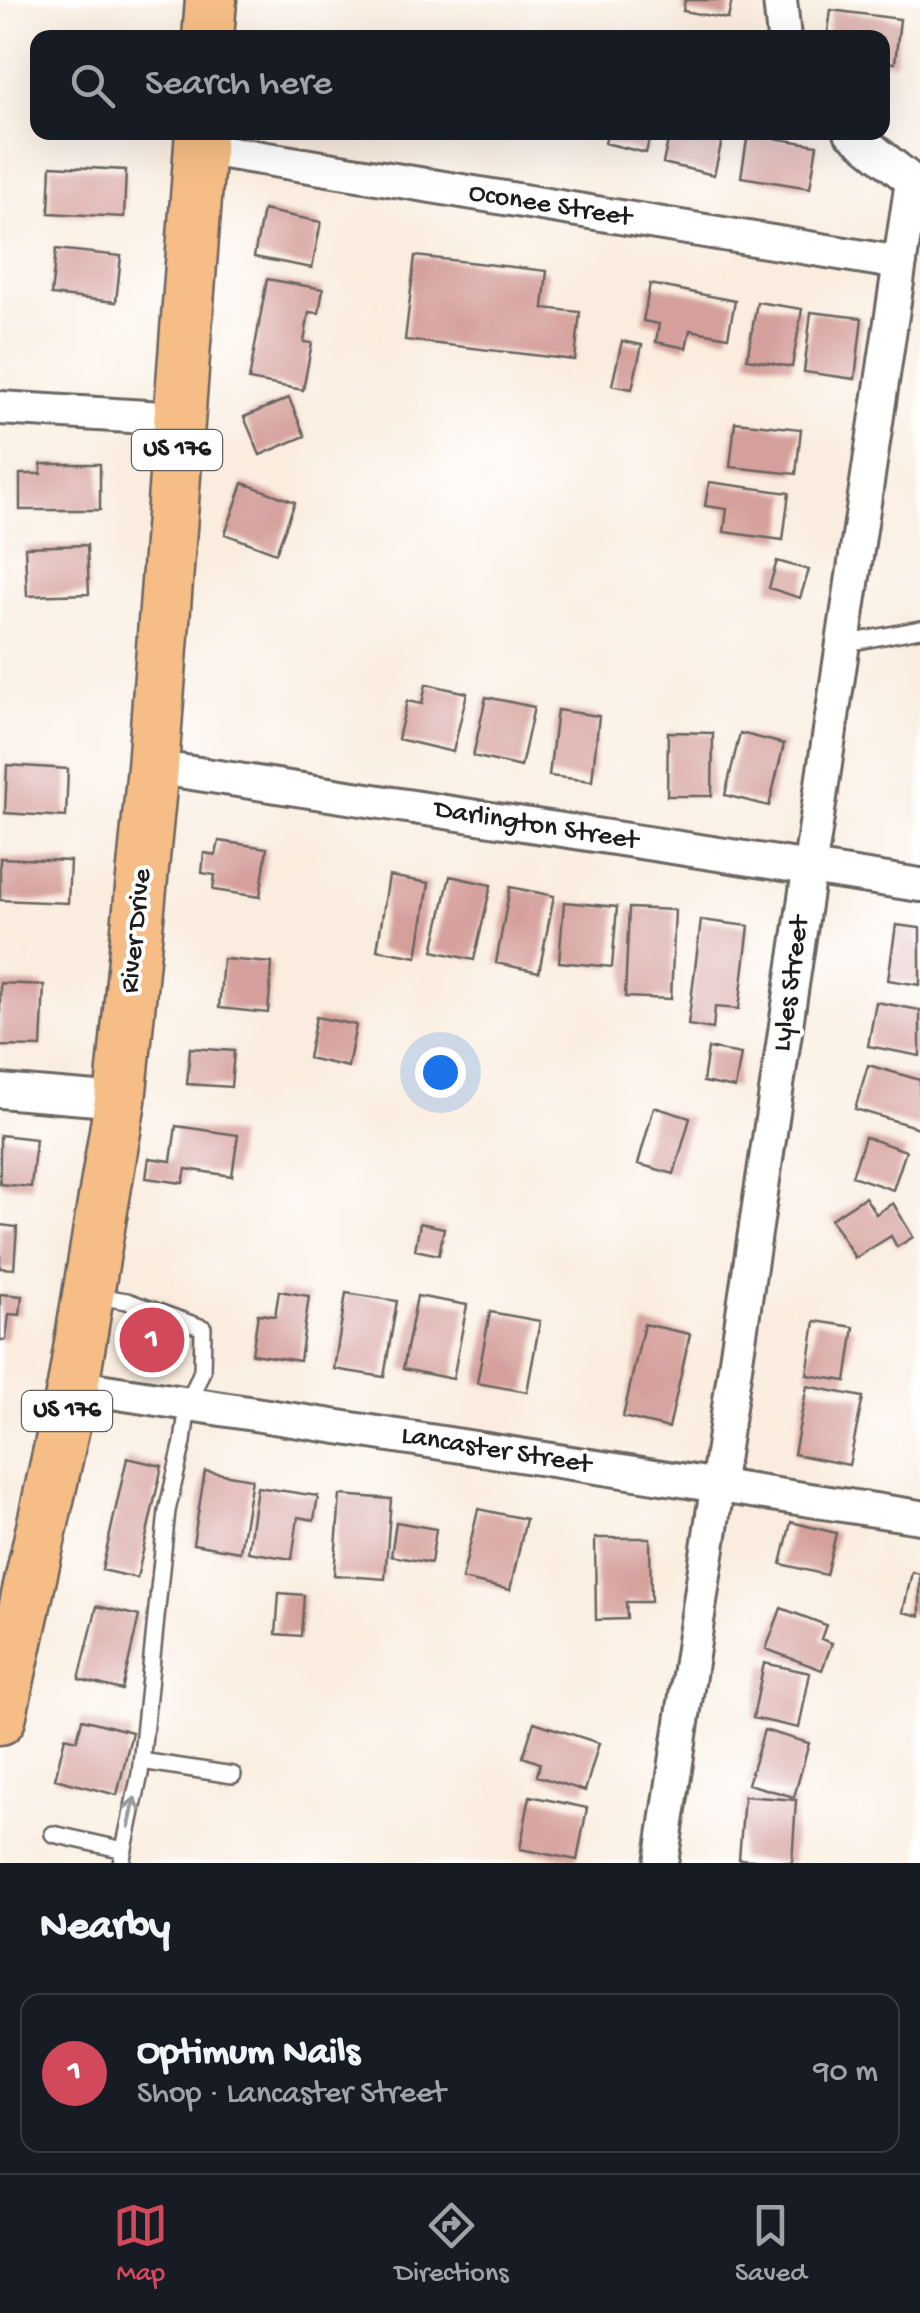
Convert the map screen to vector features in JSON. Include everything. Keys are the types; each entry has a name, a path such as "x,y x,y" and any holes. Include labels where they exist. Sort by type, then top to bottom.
{"main road":[{"path":"209,30 211,0"},
{"name":"River Drive","path":"0,1719 73,1386 120,1101 153,767 200,140"}],"street":[{"path":"780,0 783,30"},
{"name":"Oconee Street","path":"200,140 907,258"},
{"name":"Lyles Street","path":"661,1863 842,644 907,258 912,180 861,140"},
{"path":"0,408 179,419"},
{"name":"Darlington Street","path":"153,767 920,885"},
{"path":"0,1091 120,1101"},
{"name":"Lancaster Street","path":"73,1386 920,1516"}],"lane":[{"path":"842,644 920,629"},
{"path":"53,1834 122,1856 142,1760 167,1511 188,1404 202,1371 203,1328 127,1301 87,1295"},
{"path":"142,1760 233,1775"}],"building":[{"path":"685,0 732,0 728,19 683,11"},
{"path":"831,10 900,19 895,63 890,63 890,30 828,30"},
{"path":"606,140 649,140 646,153 605,143"},
{"path":"668,140 722,140 714,175 663,163"},
{"path":"747,140 817,145 810,188 741,177"},
{"path":"51,166 126,170 124,217 49,213"},
{"path":"263,210 321,222 312,268 254,257"},
{"path":"56,249 121,256 116,302 51,295"},
{"path":"415,256 547,271 543,308 580,312 575,360 405,340"},
{"path":"267,279 323,289 319,313 309,312 304,342 312,343 303,390 249,380"},
{"path":"650,284 735,301 728,337 690,330 686,348 656,342 659,324 643,321"},
{"path":"757,302 802,309 792,367 747,359"},
{"path":"811,312 862,318 855,379 804,372"},
{"path":"622,341 642,345 632,389 612,385"},
{"path":"289,398 305,436 260,455 244,417"},
{"path":"735,422 801,429 796,474 730,467"},
{"path":"41,464 100,464 100,510 20,510 20,474 41,474"},
{"path":"709,482 789,493 783,540 724,532 727,509 705,506"},
{"path":"243,483 295,502 276,553 225,534"},
{"path":"87,545 89,594 27,596 25,547"},
{"path":"777,561 809,570 800,598 769,588"},
{"path":"426,684 467,693 453,752 398,739 407,701 422,704"},
{"path":"486,697 534,707 521,767 473,756"},
{"path":"557,710 599,716 592,781 549,776"},
{"path":"668,732 713,733 712,796 667,796"},
{"path":"740,733 784,744 769,806 725,795"},
{"path":"7,765 68,769 66,817 5,813"},
{"path":"219,841 267,848 260,897 213,890 215,875 202,873 204,853 216,855"},
{"path":"0,858 70,861 68,903 0,900"},
{"path":"389,876 429,883 417,957 377,950"},
{"path":"450,876 491,885 474,960 433,951"},
{"path":"510,887 554,896 539,972 496,963"},
{"path":"564,902 617,907 612,967 559,962"},
{"path":"629,908 675,910 671,999 625,997"},
{"path":"701,920 749,926 739,1009 715,1007 713,1029 688,1025"},
{"path":"896,925 920,928 920,985 888,980"},
{"path":"223,959 272,963 268,1013 219,1008"},
{"path":"0,983 44,985 41,1047 0,1046"},
{"path":"876,1002 920,1010 920,1056 868,1046"},
{"path":"316,1017 356,1025 348,1067 308,1058"},
{"path":"190,1048 234,1051 231,1087 187,1084"},
{"path":"708,1048 741,1054 735,1088 703,1082"},
{"path":"868,1065 920,1080 919,1128 855,1109"},
{"path":"654,1107 690,1118 674,1174 638,1164"},
{"path":"176,1126 238,1135 232,1176 186,1169 183,1183 146,1178 149,1158 171,1161"},
{"path":"0,1135 36,1139 31,1187 0,1184"},
{"path":"865,1137 906,1151 893,1190 852,1176"},
{"path":"865,1197 876,1214 893,1203 913,1237 897,1247 891,1236 855,1258 831,1219"},
{"path":"420,1223 444,1228 439,1255 415,1250"},
{"path":"0,1225 17,1227 14,1269 0,1268"},
{"path":"279,1291 309,1296 300,1361 252,1354 258,1314 275,1316"},
{"path":"346,1293 397,1301 384,1377 334,1369"},
{"path":"0,1294 22,1296 20,1315 9,1314 6,1340 0,1340"},
{"path":"417,1296 467,1305 453,1379 403,1369"},
{"path":"490,1312 540,1321 527,1392 477,1383"},
{"path":"129,1321 181,1330 176,1360 124,1351"},
{"path":"815,1321 854,1327 846,1381 807,1375"},
{"path":"644,1324 690,1334 669,1428 623,1417"},
{"path":"807,1386 863,1397 849,1465 794,1454"},
{"path":"127,1458 162,1466 137,1578 102,1570"},
{"path":"205,1471 252,1479 240,1552 193,1544"},
{"path":"257,1487 318,1496 314,1520 298,1517 292,1559 248,1552"},
{"path":"340,1495 391,1499 385,1579 334,1575"},
{"path":"478,1509 526,1519 510,1590 462,1579"},
{"path":"396,1522 436,1529 431,1563 391,1556"},
{"path":"791,1522 836,1533 826,1575 781,1564"},
{"path":"595,1538 650,1538 651,1602 626,1602 627,1619 596,1620"},
{"path":"912,1572 920,1574 920,1616 903,1612"},
{"path":"279,1593 304,1595 301,1636 276,1634"},
{"path":"97,1606 139,1616 122,1690 79,1679"},
{"path":"781,1608 826,1625 821,1639 832,1643 822,1670 766,1649"},
{"path":"764,1663 810,1673 799,1728 753,1718"},
{"path":"82,1719 132,1732 117,1795 55,1779 65,1737 77,1740"},
{"path":"534,1722 599,1743 585,1791 537,1776 540,1763 523,1757"},
{"path":"764,1730 809,1743 794,1797 748,1784"},
{"path":"530,1796 587,1808 577,1860 520,1849"},
{"path":"744,1796 796,1800 792,1863 739,1859"}],"place":[{"name":"Optimum Nails","path":"152,1340"}]}
